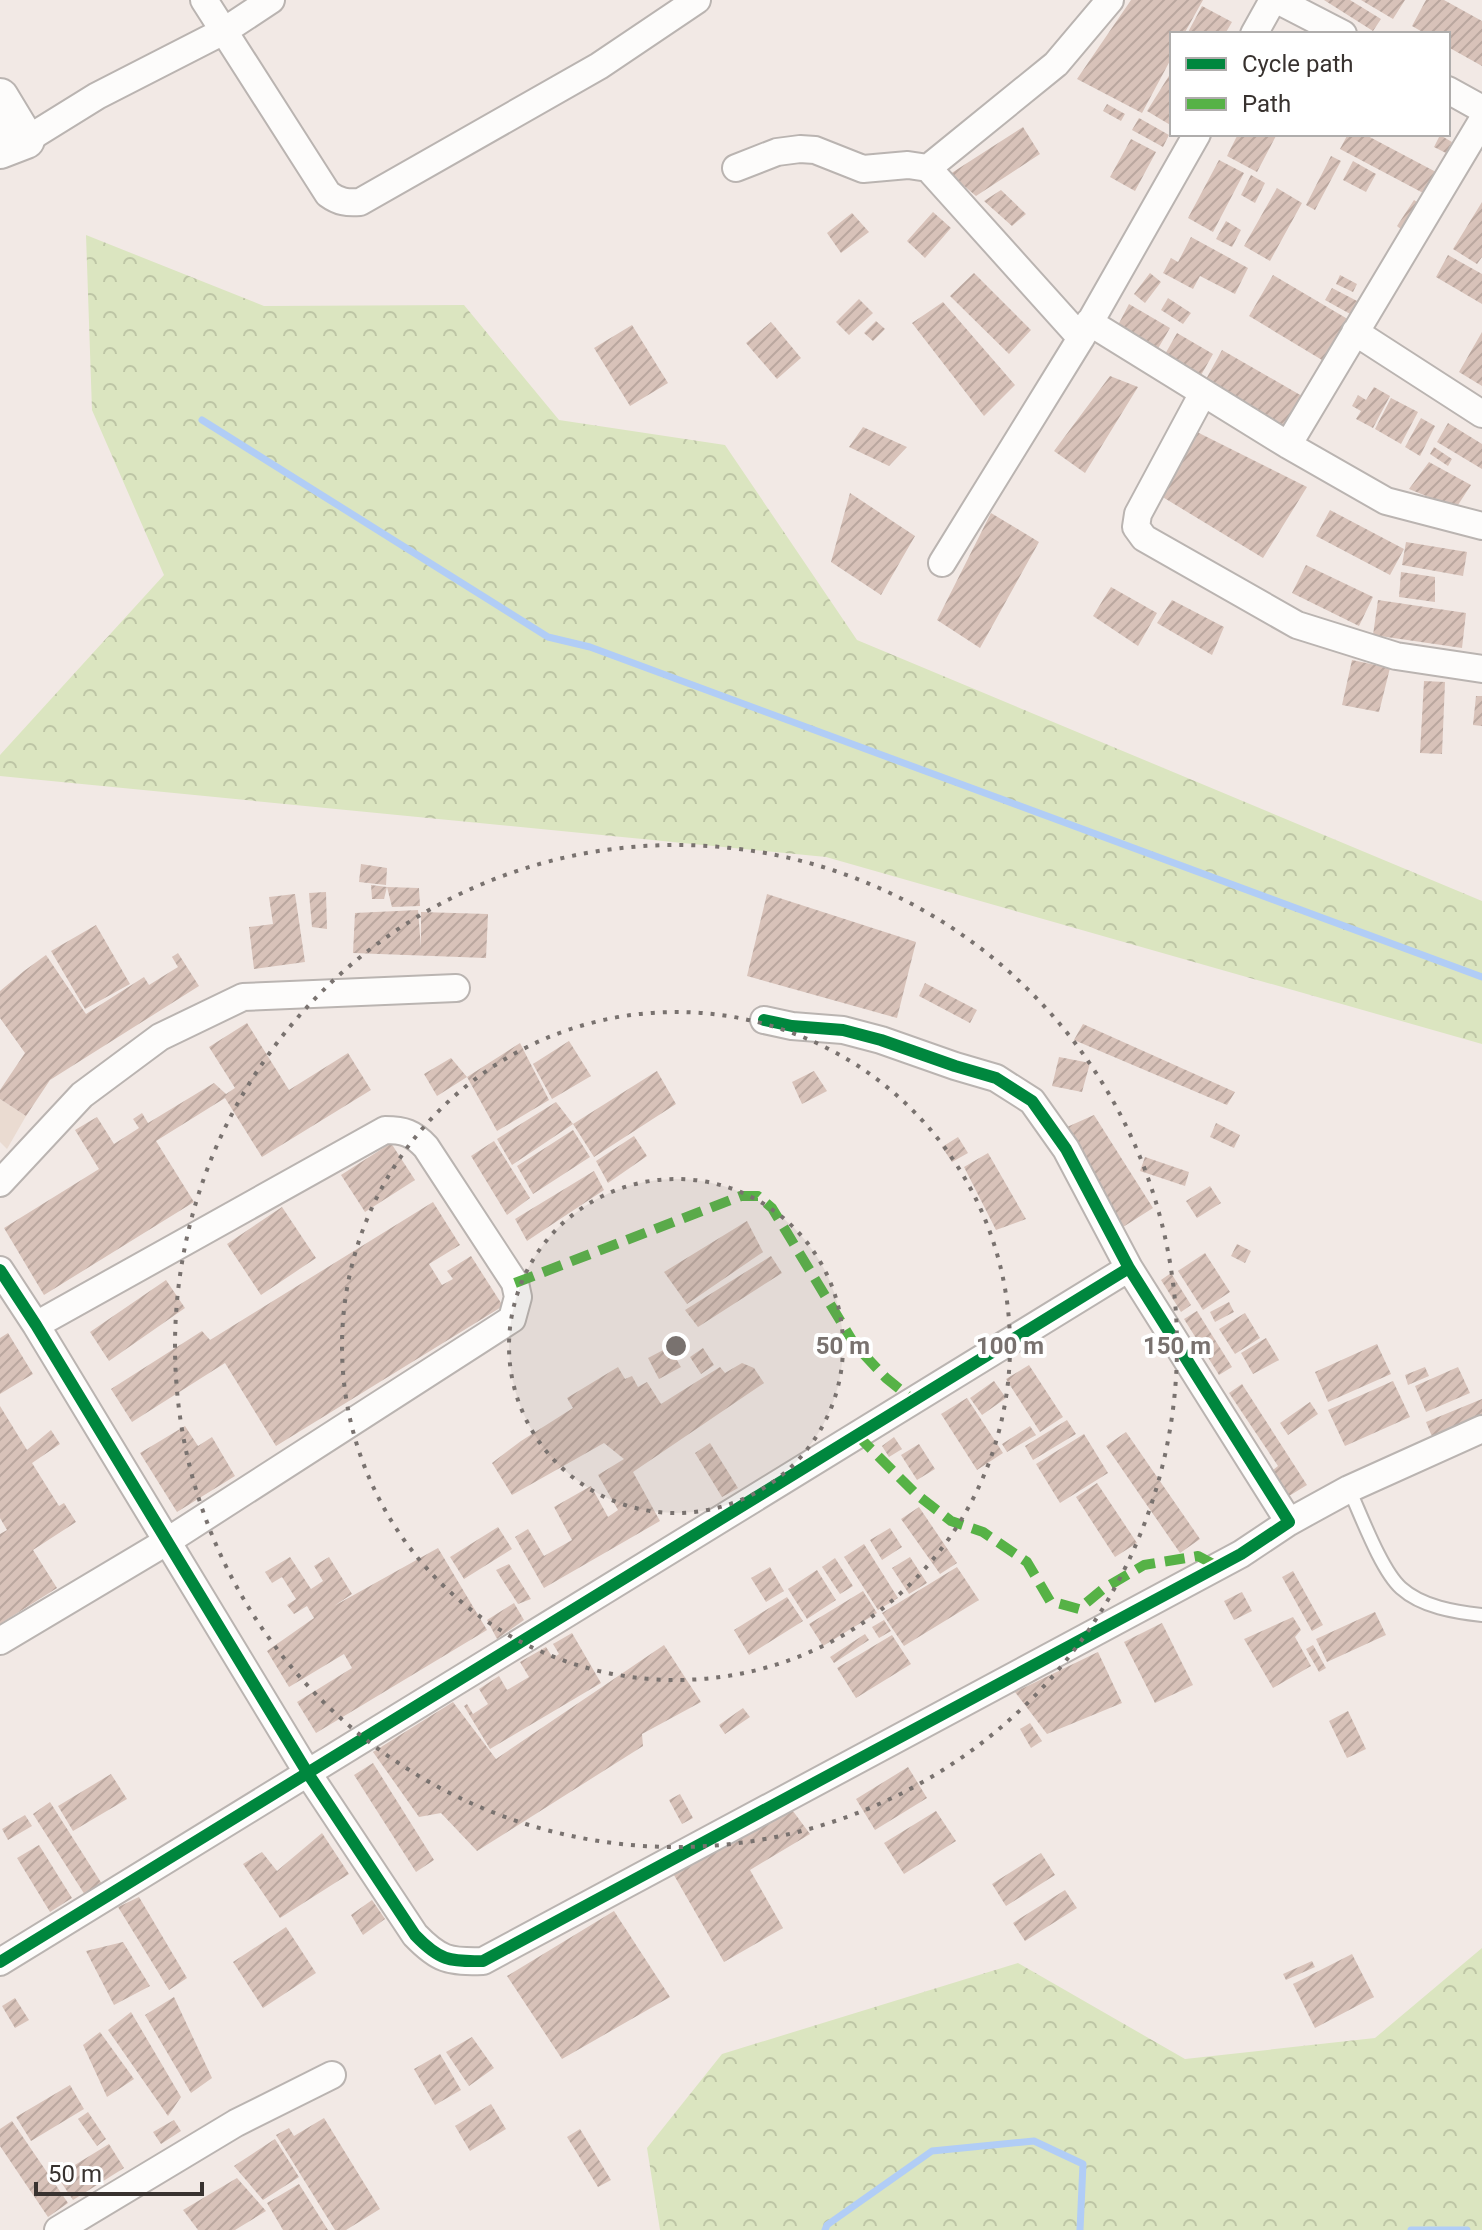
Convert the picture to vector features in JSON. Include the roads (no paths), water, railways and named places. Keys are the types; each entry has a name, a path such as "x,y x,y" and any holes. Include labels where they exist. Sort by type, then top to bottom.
{"street":[{"path":"204,0 328,194 347,203 360,202 599,66 697,0"},
{"path":"0,97 13,145 97,96 224,31 271,0"},
{"path":"928,168 1056,64 1110,0"},
{"path":"1255,32 1275,0 1339,32"},
{"path":"1450,91 1482,109"},
{"path":"1288,445 1482,121"},
{"path":"942,563 1085,330 1196,136"},
{"path":"736,168 777,152 800,149 815,150 856,168 908,165 928,168 1085,330 1203,393 1386,501 1482,526"},
{"path":"1355,332 1482,414"},
{"path":"1203,393 1138,514 1136,527 1144,538 1297,625 1396,656 1482,669"},
{"path":"0,1183 82,1095 160,1037 243,997 456,988"},
{"path":"764,1020 792,1026 843,1030 881,1040 996,1078 1032,1101 1066,1149 1129,1268 1289,1522"},
{"path":"0,1641 166,1542 512,1319 518,1297 515,1283 426,1147 415,1135 400,1130 385,1130 36,1325"},
{"path":"0,1962 1129,1268"},
{"path":"0,1270 307,1772 415,1935 433,1954 455,1962 483,1961 1241,1554 1289,1522 1349,1489 1482,1429"},
{"path":"58,2230 236,2123 332,2075"}],"lane":[{"path":"1349,1489 1388,1571 1400,1587 1417,1599 1457,1613 1482,1615"}],"waterway":[{"path":"202,420 548,637 590,647 1482,977"},
{"path":"825,2230 827,2225 932,2151 1034,2141 1083,2164 1080,2230"},
{"path":"1411,2230 1467,2230"}]}
